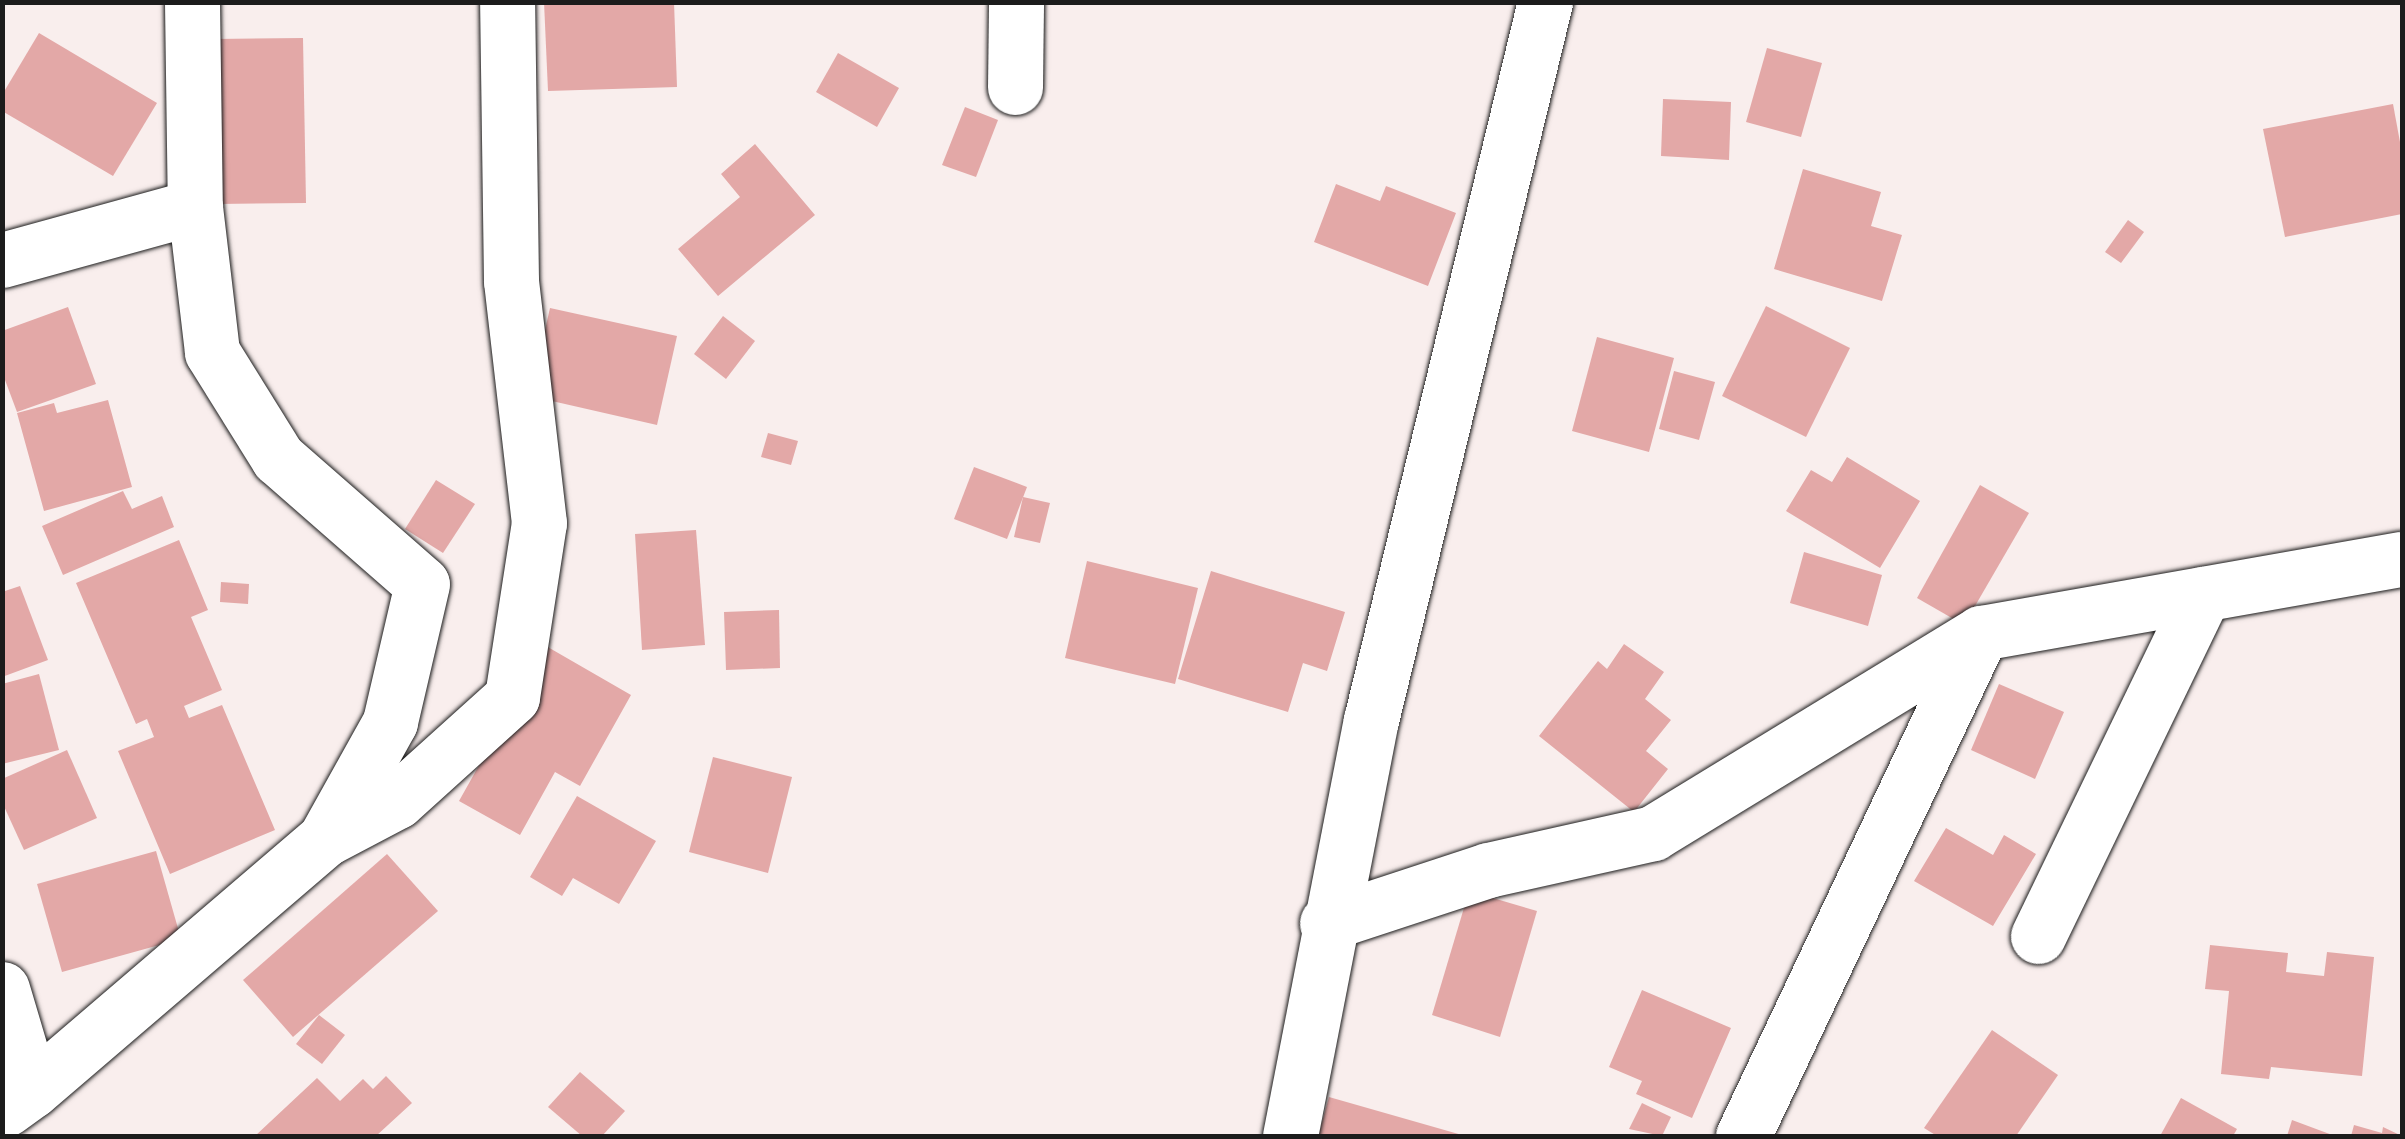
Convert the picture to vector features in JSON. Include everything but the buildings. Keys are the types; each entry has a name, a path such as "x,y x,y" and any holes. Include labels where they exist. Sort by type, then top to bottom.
{"street":[{"path":"192,2 195,207 212,352 278,458 422,584 390,722 325,839"},
{"path":"17,1101 325,839 396,801 512,697 539,523 511,281 507,2"},
{"path":"1015,87 1016,2"},
{"path":"1290,1136 1327,923 1545,2"},
{"path":"2,260 195,207"},
{"path":"1327,923 1488,870 1653,834 1982,633 2402,559"},
{"path":"2038,936 2203,594"},
{"path":"1743,1136 1982,633"},
{"path":"2,990 17,1101"}]}
